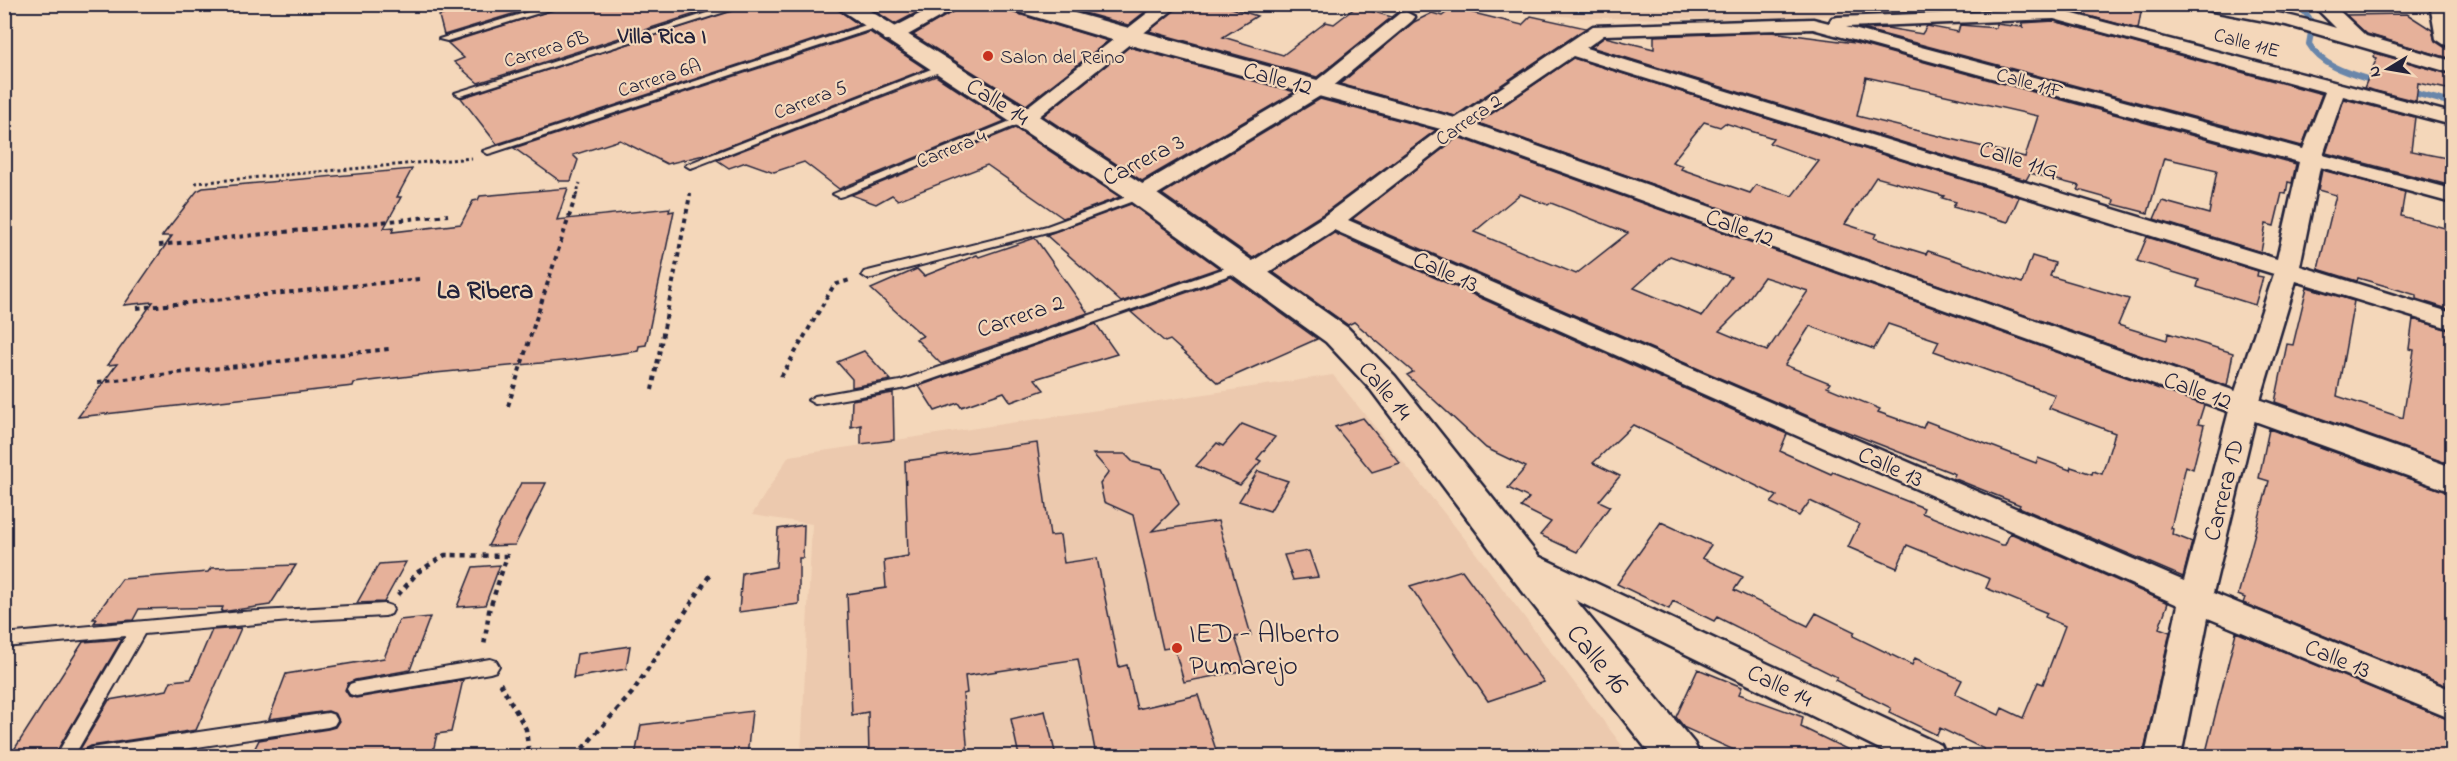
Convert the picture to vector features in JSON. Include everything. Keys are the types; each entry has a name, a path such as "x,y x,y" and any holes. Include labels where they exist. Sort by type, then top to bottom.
{"street":[{"name":"Calle 14","path":"843,4 1025,118 1140,195 1244,271 1337,334 1383,383 1519,559 1928,756"},
{"path":"884,31 954,4"},
{"name":"Calle 12","path":"1017,4 1127,37 1456,126 2452,480"},
{"name":"Carrera 4","path":"1025,118 1172,4"},
{"path":"2202,4 2289,20 2452,67"},
{"path":"2321,4 2362,42"},
{"path":"2436,8 2445,39"},
{"name":"Calle 11E","path":"1813,24 2049,9 2336,90 2452,120"},
{"name":"Carrera 3","path":"1140,195 1318,89 1406,17"},
{"name":"Calle 11F","path":"1600,30 1813,24 2452,196"},
{"name":"Carrera 2","path":"1244,271 1332,221 1456,126 1600,30"},
{"name":"Calle 11G","path":"1569,49 2452,321"},
{"name":"Carrera 1D","path":"2163,756 2195,599 2244,407 2287,270 2311,158 2336,90"},
{"name":"Calle 13","path":"1332,221 2195,599 2452,705"},
{"name":"Calle 16","path":"1519,559 1678,756"}],"lane":[{"path":"444,39 565,4"},
{"name":"Carrera 6B","path":"460,93 746,4"},
{"name":"Carrera 6A","path":"488,151 884,31"},
{"name":"Carrera 5","path":"690,165 944,67"},
{"name":"Carrera 4","path":"839,194 1025,118"},
{"name":"Carrera 3","path":"868,275 1051,228 1140,195"},
{"name":"Carrera 2","path":"815,400 902,385 1244,271"},
{"path":"4,641 138,630 306,612 385,610"},
{"path":"65,756 138,630"},
{"path":"356,689 490,666"},
{"path":"91,756 328,720"}],"path":[{"path":"195,183 472,158"},
{"path":"508,406 580,183"},
{"path":"652,390 691,191"},
{"path":"159,245 448,215"},
{"path":"781,377 834,285 868,275"},
{"path":"136,308 420,279"},
{"path":"98,382 388,349"},
{"path":"385,610 418,572 445,555 507,556 489,611 483,644 490,666 526,729 529,756"},
{"path":"576,756 592,742 650,667 711,573"}],"shaded area":[{"path":"2027,4 2029,8 1734,19 1586,18 1429,5"},
{"name":"IED - Alberto Pumarejo","path":"1333,375 1465,539 1630,756 801,756 812,524 752,515 789,456"}],"building":[{"path":"445,4 545,4 444,35 439,16 451,12"},
{"path":"571,4 726,4 478,83 454,62 464,58 448,43"},
{"path":"752,4 830,4 859,25 497,144 461,98"},
{"path":"864,4 933,4 895,24"},
{"path":"965,4 1004,4 1008,11 1108,41 1026,105 913,35"},
{"path":"1052,4 1155,4 1128,25"},
{"path":"1182,4 1219,4 1257,16 1223,37 1283,55 1326,22 1334,24 1356,7 1392,17 1317,77 1149,31"},
{"path":"2011,4 2127,4 2142,7 2138,29 2055,7 2013,8"},
{"path":"1453,8 1522,25 1531,16 1586,28 1455,116 1340,84 1414,22 1432,13 1442,16"},
{"path":"2407,14 2432,30 2435,41 2444,47 2452,45 2452,59 2367,34 2346,15"},
{"path":"2054,21 2322,94 2302,146 1863,29 1887,28 1922,34 1927,26 1958,32 1960,25 1996,28 1996,24 2023,27 2021,23"},
{"path":"870,32 926,69 708,154 667,164 620,140 573,155 578,160 571,181 560,181 514,148"},
{"path":"1771,32 1855,43 2296,164 2292,183 2288,182 2286,194 2282,193 2274,226 2266,224 2261,252 2154,219 2162,201 2209,214 2217,170 2164,158 2148,213 2113,204 2114,200 2078,190 2080,186 2030,173 2026,180 1591,47 1605,37 1654,49 1654,36","holes":["1866,77 2038,116 2025,157 1857,116"]},
{"path":"1129,47 1295,92 1142,181 1043,116"},
{"path":"2375,53 2452,75 2452,90 2418,83 2416,101 2364,88 2377,58 2374,57"},
{"path":"1573,58 2019,197 2008,222 1953,207 1956,202 1942,198 1944,196 1876,177 1845,224 1876,234 1874,238 1926,254 1928,251 2022,283 2032,256 2055,263 2050,276 2129,299 2118,325 2167,340 2168,333 2233,353 2227,386 1478,123","holes":["1704,122 1720,127 1725,123 1773,138 1769,143 1819,161 1792,196 1756,185 1750,193 1681,169 1683,166 1672,162"]},
{"path":"936,76 1005,121 839,189 804,162 774,172 746,162 729,168 717,160"},
{"path":"1320,99 1436,130 1323,214 1253,258 1162,194"},
{"path":"2344,99 2415,117 2411,151 2452,159 2452,186 2326,153"},
{"path":"1015,128 1120,197 1063,218 987,165 898,200 892,195 876,204 851,195"},
{"path":"1458,137 2204,405 2198,424 2204,425 2193,469 2186,466 2171,528 2173,529 2172,534 2192,542 2183,577 1953,478 1955,474 1817,420 1352,219","holes":["1520,194 1548,205 1551,203 1628,233 1576,274 1474,232","1670,256 1731,277 1702,316 1634,288","1764,277 1808,291 1767,351 1719,331 1740,310","1888,324 1939,341 1934,351 2055,395 2049,408 2115,433 2102,474 2093,471 2092,474 2071,467 2070,470 2038,458 2036,463 1926,421 1923,428 1878,412 1880,409 1827,387 1830,383 1785,365 1810,326 1874,349"]},
{"path":"412,169 397,197 401,197 384,228 394,227 392,232 461,224 473,201 478,200 480,196 568,188 557,220 670,208 669,212 674,211 646,345 639,346 638,351 573,360 435,373 354,383 353,386 78,417 117,364 108,365 153,302 124,305 172,236 162,236 197,191 203,188"},
{"path":"2322,170 2405,192 2401,216 2452,230 2451,310 2416,299 2416,295 2318,269 2336,195 2318,190"},
{"path":"1131,204 1219,268 1121,302 1046,235"},
{"path":"1334,233 1787,434 1780,451 1831,474 1833,472 1924,508 1922,513 2002,545 2005,545 2010,533 2168,603 2159,628 2170,632 2143,756 1981,756 1984,749 1940,728 1937,735 1889,712 1891,708 1835,680 1837,677 1717,617 1714,621 1673,601 1669,609 1617,584 1661,522 1711,545 1702,558 1743,577 1734,590 1808,626 1816,613 1855,632 1853,636 1912,665 1915,658 1962,680 1955,694 1999,715 2002,708 2023,718 2038,682 2043,684 2065,626 2045,617 2047,613 1986,588 1990,579 1907,545 1897,568 1848,547 1859,524 1810,501 1799,516 1771,503 1777,496 1633,425 1593,463 1620,476 1599,501 1610,506 1577,552 1540,535 1551,522 1521,507 1529,498 1508,488 1526,467 1486,448 1407,375 1413,372 1354,322 1348,325 1273,272"},
{"path":"2147,237 2258,271 2257,276 2263,277 2255,305 2197,287 2199,280 2137,261"},
{"path":"1035,238 1088,313 941,364 916,339 923,336 871,289 917,269 924,276 977,255 979,257"},
{"path":"1231,277 1317,339 1218,383 1170,340 1165,342 1131,312"},
{"path":"2307,287 2354,301 2337,396 2403,418 2414,350 2409,349 2413,319 2452,331 2452,465 2275,402 2287,344 2293,345"},
{"path":"1096,324 1117,354 1035,379 1044,390 1011,402 1004,392 961,407 958,403 935,411 919,386"},
{"path":"864,351 891,380 852,387 852,379 837,362"},
{"path":"893,393 894,440 861,444 861,425 851,427 852,400"},
{"path":"1363,418 1400,463 1372,472 1335,427"},
{"path":"1242,424 1275,437 1257,459 1261,461 1240,485 1196,466 1217,443 1223,446"},
{"path":"2269,429 2452,494 2452,688 2243,603 2245,598 2238,595 2269,481 2259,478"},
{"path":"1037,443 1050,536 1060,535 1064,563 1097,558 1119,667 1127,665 1137,709 1198,695 1218,756 1096,756 1078,659 965,676 967,693 963,694 968,756 869,756 868,712 852,715 847,594 886,588 884,560 908,556 905,461"},
{"path":"1093,454 1125,454 1133,462 1162,469 1179,504 1152,531 1218,521 1251,635 1235,637 1246,670 1184,682 1174,647 1163,649 1133,515 1104,502 1100,484 1109,472"},
{"path":"1258,471 1288,481 1270,511 1239,501"},
{"path":"521,483 546,483 515,545 488,546"},
{"path":"804,525 803,558 799,558 799,604 739,612 742,573 776,567 778,529"},
{"path":"1309,551 1318,577 1293,580 1284,555"},
{"path":"406,562 384,602 357,603 379,564"},
{"path":"296,565 270,605 221,612 223,607 139,609 133,620 94,623 97,619 93,619 122,579 208,572 211,568"},
{"path":"500,565 485,605 457,607 473,567"},
{"path":"1462,570 1544,682 1488,701 1410,586"},
{"path":"430,617 410,670 355,680 348,683 345,690 349,696 356,698 463,680 451,732 437,734 432,756 348,756 350,752 323,756 251,756 259,740 328,729 335,727 339,721 336,714 328,711 269,719 286,674 384,658 399,620"},
{"path":"241,628 196,730 91,746 83,750 80,756 76,756 109,700 167,690 171,681 191,679 212,630"},
{"path":"2236,632 2452,721 2452,756 2205,756"},
{"path":"122,639 54,756 46,756 45,751 10,756 83,642"},
{"path":"630,646 626,669 573,678 577,654"},
{"path":"1698,669 1742,687 1739,694 1803,717 1801,727 1861,756 1747,756 1685,728 1676,717"},
{"path":"752,711 747,756 635,756 641,725"},
{"path":"1045,711 1056,756 1019,756 1011,719"}],"waterway":[{"path":"1511,4 1592,10 1612,4"},
{"path":"2296,4 2311,21 2309,44 2322,59 2348,73 2377,82"},
{"path":"2407,91 2452,103"}],"place":[{"name":"Salon del Reino","path":"988,56"},
{"name":"IED - Alberto Pumarejo","path":"1177,648"}],"district":[{"name":"Villa Rica I","path":"662,35"},
{"name":"La Ribera","path":"485,289"}]}
